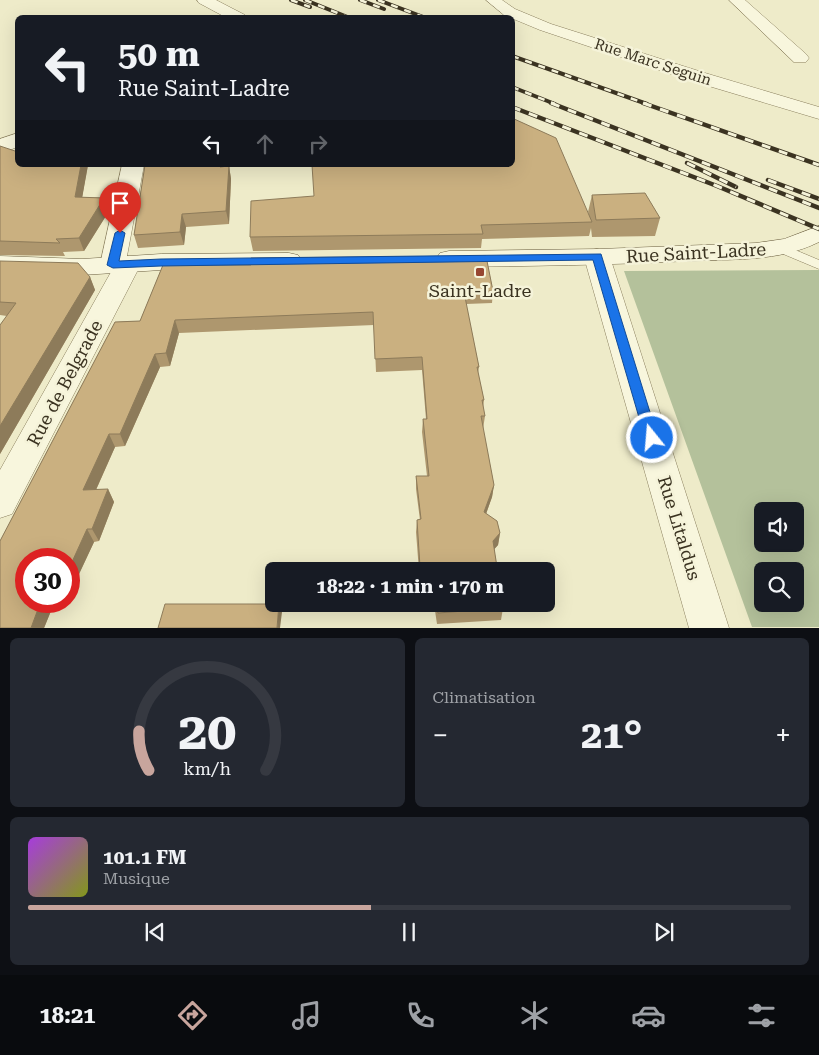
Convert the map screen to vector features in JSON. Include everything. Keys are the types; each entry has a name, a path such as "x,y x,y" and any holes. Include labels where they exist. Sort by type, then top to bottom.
{"street":[{"path":"204,0 234,15"},
{"name":"Rue Marc Seguin","path":"493,0 506,10 551,28 718,84 819,113"},
{"path":"736,0 800,58"},
{"path":"0,146 15,140"},
{"name":"Rue de Belgrade","path":"0,502 121,265 132,167"},
{"name":"Rue Saint-Ladre","path":"423,259 597,257 782,248 814,236"},
{"name":"Rue Litaldus","path":"597,257 709,628"},
{"path":"0,264 82,267 309,261"}],"lane":[{"path":"782,248 819,265"}],"green space":[{"path":"819,270 819,627 752,627 624,271"}],"building":[{"path":"515,119 556,138 592,222 481,225 483,234 250,237 251,201 314,196 312,167 515,167"},
{"path":"0,146 15,151 15,167 81,167 75,197 104,198 79,238 56,239 60,243 0,241"},
{"path":"145,167 229,167 226,211 182,214 180,232 134,235"},
{"path":"645,193 660,218 596,220 592,195"},
{"path":"486,256 493,291 464,292 479,367 477,367 484,400 482,400 485,416 481,416 494,485 484,512 497,521 500,533 493,541 496,562 420,562 417,520 421,519 416,476 429,476 423,419 427,419 422,357 375,359 373,312 175,320 166,353 155,354 120,434 109,434 83,490 108,489 92,529 87,529 78,548 15,548 15,613 37,613 31,628 0,628 0,541 115,322 140,321 163,265 251,265 251,258"},
{"path":"0,261 78,263 90,277 0,426 0,325 16,303 0,302"},
{"path":"165,604 265,604 265,612 278,612 277,628 158,628"}],"railway":[{"path":"291,0 310,7"},
{"path":"305,0 342,15"},
{"path":"360,0 384,9"},
{"path":"378,0 418,15"},
{"path":"515,57 647,104"},
{"path":"515,88 555,104"},
{"path":"551,103 819,208"},
{"path":"643,103 819,165"},
{"path":"515,108 717,186 819,229"},
{"path":"687,163 736,187"},
{"path":"768,180 819,199"}],"place":[{"name":"Saint-Ladre","path":"480,272"}],"route":[{"path":"120,233 113,265 161,262 597,257 652,438"}]}
